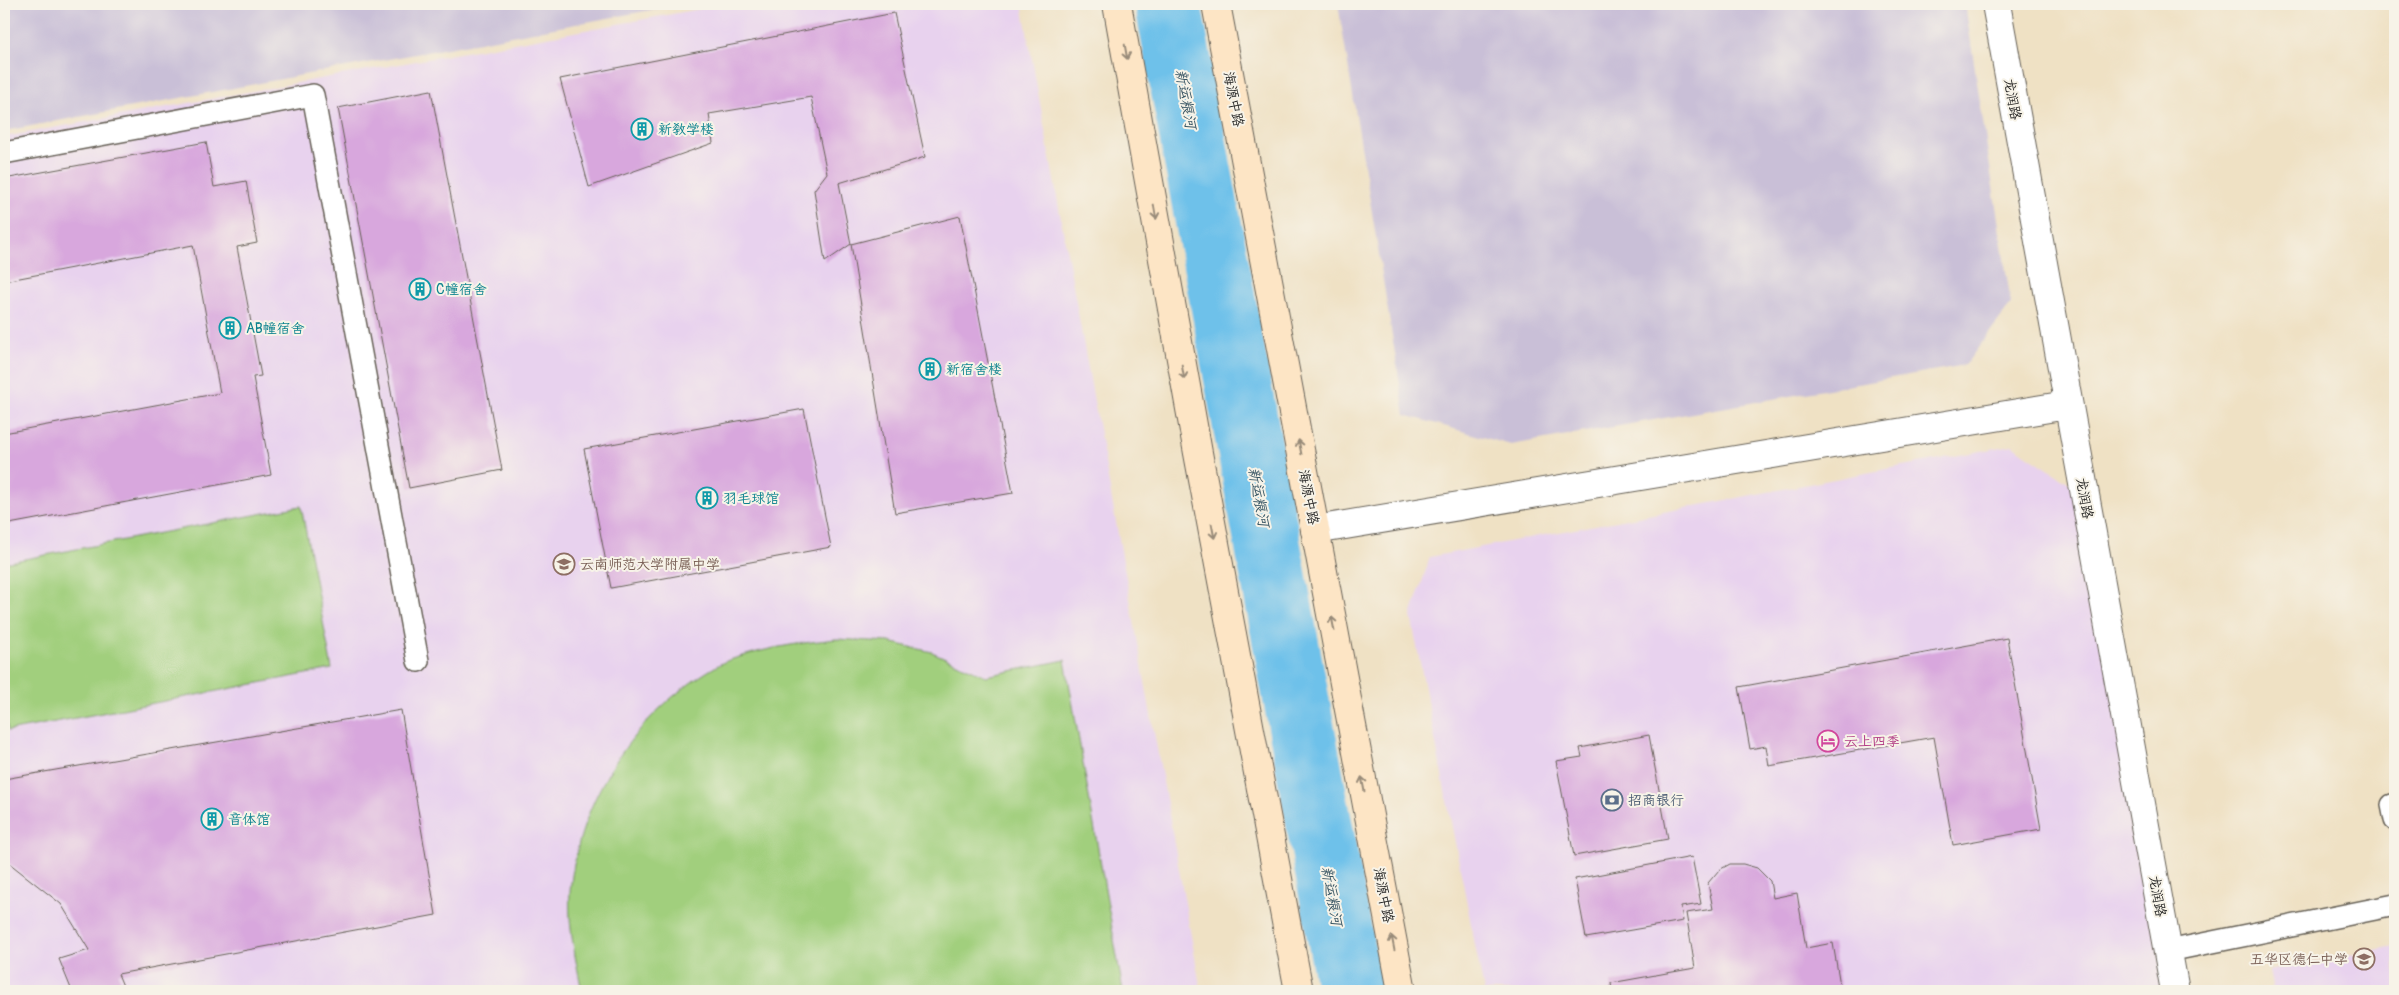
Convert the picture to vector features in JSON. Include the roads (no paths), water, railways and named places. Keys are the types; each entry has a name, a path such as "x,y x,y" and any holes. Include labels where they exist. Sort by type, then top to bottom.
{"main road":[{"path":"1117,4 1198,453 1299,991"},
{"name":"海源中路","path":"1216,4 1402,991"}],"street":[{"name":"龙润路","path":"1996,4 2175,991"},
{"path":"1315,530 2068,405"}],"lane":[{"path":"4,153 313,95 418,661"},
{"path":"2168,951 2395,905"}],"waterway":[{"name":"新运粮河","path":"1168,4 1350,991"}],"place":[{"name":"新教学楼","path":"642,129"},
{"name":"C幢宿舍","path":"420,289"},
{"name":"AB幢宿舍","path":"230,328"},
{"name":"新宿舍楼","path":"930,369"},
{"name":"羽毛球馆","path":"707,498"},
{"name":"云南师范大学附属中学","path":"564,564"},
{"name":"云上四季","path":"1828,741"},
{"name":"招商银行","path":"1612,800"},
{"name":"音体馆","path":"212,819"},
{"name":"五华区德仁中学","path":"2364,959"}]}
